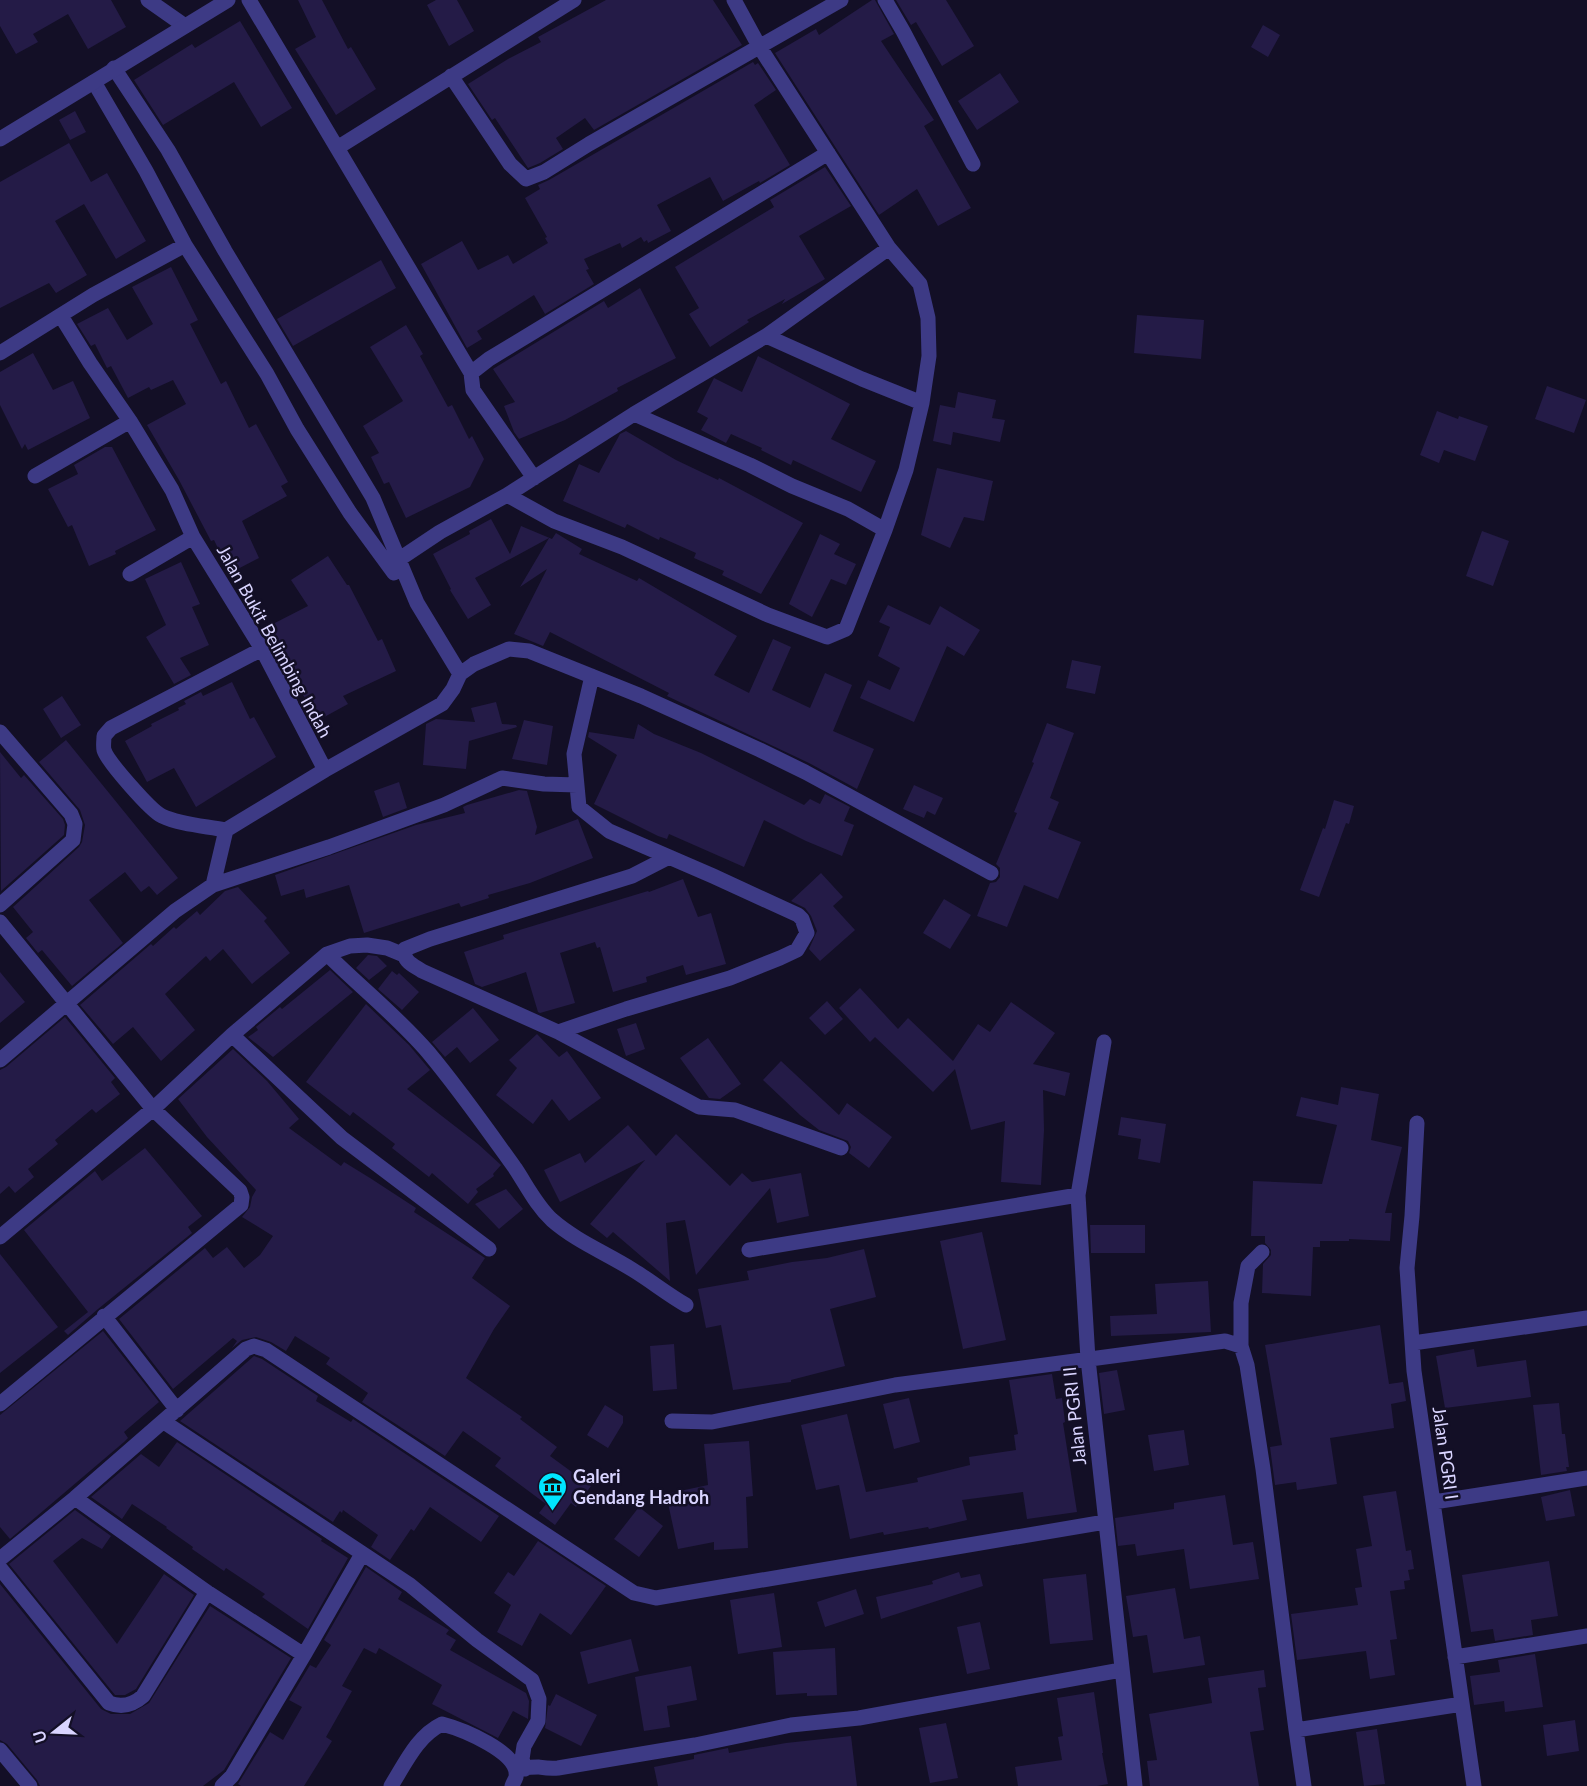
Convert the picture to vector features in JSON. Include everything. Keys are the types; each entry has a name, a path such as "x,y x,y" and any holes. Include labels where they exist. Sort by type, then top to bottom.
{"street":[{"path":"148,0 185,26"},
{"path":"0,139 228,0"},
{"path":"249,0 471,373 473,390 534,478"},
{"path":"337,148 574,0"},
{"path":"507,495 554,521 622,547 768,615 827,637 846,629 906,470 922,402 929,356 928,318 920,284 889,248 759,46 734,0"},
{"path":"451,76 510,164 526,179 544,172 841,0"},
{"path":"885,0 973,164"},
{"path":"114,68 168,150 225,251 373,498 394,563"},
{"path":"94,82 146,171 185,245 261,364 297,429 350,513 394,563 460,674"},
{"path":"471,373 489,359 828,153"},
{"path":"0,353 93,295 185,245"},
{"path":"394,563 440,532 507,495 634,414 766,336 889,248"},
{"name":"Jalan Bukit Belimbing Indah","path":"61,316 172,490 194,537 261,649 325,770"},
{"path":"766,336 862,379 922,402"},
{"path":"634,414 848,509 885,530"},
{"path":"35,476 130,422"},
{"path":"130,574 194,537"},
{"path":"261,649 111,728 104,736 104,750 109,760 161,816 226,830 325,770 442,704 460,674 474,664 509,649 529,651 641,696 787,763 991,873"},
{"path":"558,1032 730,978 797,950 807,933 798,915 609,831 579,807 574,754 592,676"},
{"path":"0,732 71,814 75,824 73,840 0,905"},
{"path":"0,1060 175,910 213,885 339,844 444,805 502,778 544,784 577,785"},
{"path":"213,885 226,830"},
{"path":"404,956 405,950 430,939 632,876 669,857"},
{"path":"0,922 153,1109 240,1191 242,1197 241,1205 0,1404"},
{"path":"0,1237 153,1109 232,1035 327,954 350,946 367,945 387,948 404,956 422,971 558,1032 699,1107 735,1110 841,1148"},
{"path":"327,954 353,980 381,1002 428,1052 523,1179 534,1200 551,1219 686,1305"},
{"path":"232,1035 342,1138 489,1249"},
{"name":"Jalan PGRI II","path":"1104,1042 1078,1195 1088,1359 1135,1786"},
{"name":"Jalan PGRI I","path":"1417,1124 1407,1268 1414,1371 1474,1786"},
{"path":"749,1250 1078,1195"},
{"path":"1262,1252 1248,1266 1241,1303 1241,1346 1247,1365 1263,1469 1304,1786"},
{"path":"104,1316 177,1410"},
{"path":"1413,1343 1587,1318"},
{"path":"672,1421 712,1422 895,1385 1088,1359 1225,1341 1241,1346"},
{"path":"0,1559 75,1498 246,1349 254,1346 259,1346 634,1593 656,1598 1105,1522"},
{"path":"164,1422 410,1585 477,1640 532,1680 539,1699 538,1721 524,1746 522,1759 512,1786"},
{"path":"1434,1502 1587,1478"},
{"path":"75,1498 207,1592 304,1655"},
{"path":"222,1786 232,1776 362,1554"},
{"path":"0,1568 109,1703 115,1706 127,1706 136,1702 143,1695 207,1592"},
{"path":"1455,1657 1587,1636"},
{"path":"391,1786 421,1740 432,1729 442,1724 461,1729 504,1753 519,1768 558,1768 695,1745 791,1725 859,1718 1121,1670"},
{"path":"1296,1730 1462,1704"},
{"path":"0,1750 30,1786"}],"building":[{"path":"0,0 111,0 126,27 88,49 68,14 33,34 38,42 16,54 0,26"},
{"path":"298,0 322,0 348,49 351,47 376,89 336,115 295,49 316,37"},
{"path":"436,0 457,0 474,31 449,46 427,5"},
{"path":"606,0 713,0 742,45 594,130 585,118 556,138 563,149 528,168 495,118 492,120 468,84 541,42 538,37"},
{"path":"875,0 894,34 881,41 934,120 924,126 971,208 938,226 917,189 879,215 775,53 816,29 819,35"},
{"path":"896,0 946,0 974,46 942,66 916,22 911,25"},
{"path":"240,21 292,108 261,127 234,82 163,125 134,80 192,44 195,48"},
{"path":"1263,25 1280,35 1268,57 1251,47"},
{"path":"753,62 755,65 758,63 776,90 754,105 790,165 723,201 710,177 657,205 671,231 648,243 647,240 644,242 641,237 622,248 620,243 584,259 589,269 586,270 594,284 545,314 534,295 477,331 482,339 467,348 421,264 462,241 478,270 508,255 513,264 548,243 545,238 547,237 525,198 540,189 538,185"},
{"path":"1000,73 1019,102 977,130 958,101"},
{"path":"75,111 86,132 70,140 59,120"},
{"path":"69,143 91,182 107,173 146,241 116,259 84,204 55,221 87,275 56,293 49,283 0,308 0,182"},
{"path":"825,167 851,206 799,236 825,279 782,304 785,299 747,320 749,322 710,347 689,314 699,308 675,267 774,207 770,200"},
{"path":"381,260 396,288 293,346 277,319"},
{"path":"171,267 198,320 190,324 221,384 226,381 249,428 256,424 288,482 281,486 287,496 242,521 259,558 230,573 214,540 211,541 147,425 186,404 173,380 151,390 149,387 128,398 111,366 107,368 95,344 91,346 77,324 108,308 127,340 153,324 132,287"},
{"path":"640,288 676,358 617,388 618,391 565,420 519,439 504,406 515,402 493,369 604,301 608,308"},
{"path":"1137,315 1204,320 1201,359 1134,353"},
{"path":"406,325 423,354 420,356 448,407 452,405 469,439 472,436 484,459 470,487 406,518 389,482 384,484 371,457 379,453 363,426 403,401 370,347"},
{"path":"33,353 53,390 73,381 90,418 28,450 25,444 22,449 0,405 0,372"},
{"path":"758,356 850,404 831,439 876,461 861,492 793,460 791,465 731,434 726,443 701,430 708,418 697,412 714,378 742,392"},
{"path":"1547,386 1586,400 1574,433 1535,419"},
{"path":"958,392 996,400 992,418 1005,420 1000,442 953,432 951,445 933,441 940,405 955,408"},
{"path":"1437,411 1488,426 1475,461 1444,450 1439,463 1420,455"},
{"path":"626,431 676,460 718,480 719,478 803,523 761,594 722,575 724,571 694,558 696,553 660,537 659,540 627,524 625,528 563,501 579,464 599,473 620,434"},
{"path":"105,447 112,447 156,530 115,551 116,554 89,566 72,525 68,527 48,489 78,474 74,465"},
{"path":"937,468 993,481 984,521 964,517 950,548 921,535"},
{"path":"491,519 510,554 521,526 552,539 556,533 582,549 579,554 637,581 639,578 737,636 714,675 749,693 773,639 791,647 772,690 810,708 825,673 852,685 833,731 874,749 857,789 809,763 667,696 669,693 550,632 543,646 514,634 547,569 520,587 549,538 475,578 491,605 468,619 450,590 433,554 470,534 469,531"},
{"path":"1482,531 1509,541 1493,586 1466,576"},
{"path":"820,534 840,544 834,554 856,564 846,585 831,579 812,617 789,604"},
{"path":"328,556 349,585 378,641 382,639 396,671 343,696 348,704 317,721 267,627 308,606 291,580"},
{"path":"181,562 200,604 192,607 209,645 180,658 191,675 174,684 146,637 166,625 145,579"},
{"path":"888,605 930,625 940,606 980,630 964,656 947,646 914,722 860,698 868,680 890,690 900,668 878,656 890,627 879,622"},
{"path":"1072,660 1101,666 1095,694 1066,688"},
{"path":"232,682 250,719 254,717 276,757 196,807 174,768 147,782 125,741 179,710 178,708 186,704 184,701 201,692 203,696"},
{"path":"62,696 81,725 61,738 43,709"},
{"path":"496,702 502,724 517,727 469,741 466,769 423,765 426,724 436,719 475,722 471,708"},
{"path":"524,720 553,726 547,765 512,759"},
{"path":"1047,723 1074,733 1050,798 1059,802 1048,829 1081,842 1058,899 1024,885 1007,927 977,916 990,883 996,882 1000,877 1000,868 996,864 1017,813 1014,812"},
{"path":"638,724 654,734 701,753 804,805 810,799 820,804 825,794 850,807 844,821 854,825 842,856 764,820 744,867 669,834 667,839 658,836 594,804 617,755 588,737 589,732 634,739"},
{"path":"66,740 178,878 157,895 149,886 141,892 125,872 89,900 123,943 72,986 42,950 38,953 26,938 33,932 13,907 82,842 85,825 80,810 39,762"},
{"path":"0,752 21,778 24,775 63,819 65,825 64,835 1,891"},
{"path":"399,782 407,808 383,817 374,791"},
{"path":"914,785 943,798 935,815 927,811 924,818 903,809"},
{"path":"519,790 527,791 537,827 535,835 578,819 593,858 530,883 488,895 489,898 461,907 459,903 364,933 349,885 306,898 304,889 281,896 275,875 416,825 465,813 463,807 467,805"},
{"path":"1334,800 1354,806 1319,897 1300,890 1323,828 1325,829"},
{"path":"821,873 843,897 833,906 855,930 820,961 809,949 817,931 811,916 805,908 791,901"},
{"path":"683,879 698,917 711,913 726,964 686,975 683,965 646,977 647,982 613,992 600,947 597,948 595,942 560,953 575,1003 540,1013 526,972 482,987 475,984 464,952 504,939 503,935 649,892"},
{"path":"238,887 267,918 264,921 290,953 252,984 223,949 210,961 206,956 165,994 195,1030 161,1061 133,1027 113,1044 80,1005 151,944 153,946 197,911 200,915 225,891"},
{"path":"944,899 971,915 950,949 923,933"},
{"path":"368,955 377,956 387,966 369,980 356,968"},
{"path":"330,970 353,992 273,1057 248,1037 258,1030 256,1027 280,1007 282,1009"},
{"path":"392,971 397,975 399,973 419,992 402,1010 378,989"},
{"path":"0,972 25,1002 0,1023"},
{"path":"860,988 898,1029 908,1018 953,1061 978,1024 990,1032 1011,1002 1055,1033 1033,1064 1070,1073 1065,1096 1043,1090 1044,1130 1041,1185 1001,1182 1005,1121 971,1130 955,1069 933,1092 875,1037 870,1042 839,1008"},
{"path":"827,1001 843,1019 825,1035 809,1018"},
{"path":"366,1004 409,1045 430,1070 407,1089 478,1144 501,1165 493,1174 494,1176 476,1189 478,1192 468,1204 432,1173 429,1177 392,1148 395,1144 353,1112 350,1116 306,1082"},
{"path":"473,1008 499,1040 470,1063 457,1047 445,1057 432,1042"},
{"path":"65,1017 115,1078 111,1082 120,1094 96,1113 92,1109 55,1140 58,1144 28,1169 34,1177 15,1193 9,1186 0,1194 0,1070"},
{"path":"636,1023 645,1049 626,1056 617,1029"},
{"path":"537,1034 559,1057 567,1051 601,1098 569,1121 552,1099 533,1124 496,1095 517,1068 509,1060"},
{"path":"708,1038 741,1084 720,1099 709,1098 680,1058"},
{"path":"233,1049 267,1081 299,1119 289,1128 341,1166 344,1162 416,1208 414,1212 485,1258 472,1278 510,1306 466,1378 522,1417 520,1419 557,1447 550,1456 591,1486 576,1507 571,1503 555,1525 539,1513 546,1504 495,1466 501,1458 463,1431 445,1456 362,1402 368,1393 326,1364 330,1358 295,1336 286,1351 271,1342 256,1337 242,1340 232,1348 237,1341 233,1338 173,1389 119,1319 205,1248 213,1258 227,1247 244,1268 260,1255 273,1236 242,1217 250,1207 256,1190 207,1137 178,1099"},
{"path":"781,1061 839,1115 847,1103 892,1137 869,1168 849,1153 851,1147 848,1141 819,1130 763,1080"},
{"path":"1341,1087 1379,1094 1371,1140 1402,1147 1385,1213 1392,1213 1390,1241 1349,1239 1349,1241 1320,1241 1320,1247 1313,1247 1311,1296 1262,1293 1263,1264 1271,1255 1271,1250 1265,1243 1265,1236 1251,1236 1253,1181 1322,1184 1337,1125 1296,1116 1301,1097 1338,1105"},
{"path":"1121,1117 1166,1124 1160,1163 1138,1159 1141,1139 1118,1135"},
{"path":"628,1125 656,1156 676,1134 730,1186 742,1173 752,1182 801,1173 809,1216 777,1223 770,1188 696,1275 685,1220 666,1223 670,1281 613,1232 607,1238 590,1224 645,1160 560,1202 544,1170 580,1153 585,1163"},
{"path":"145,1148 202,1216 188,1227 192,1233 68,1335 64,1331 88,1312 24,1230 95,1171 102,1181"},
{"path":"506,1189 523,1209 499,1229 475,1204"},
{"path":"1090,1225 1145,1225 1145,1253 1091,1253"},
{"path":"982,1232 1006,1340 963,1349 940,1241"},
{"path":"864,1249 876,1297 830,1309 845,1366 791,1380 791,1382 733,1390 721,1325 706,1328 698,1289 749,1280 747,1271 827,1258"},
{"path":"0,1254 58,1327 0,1373"},
{"path":"1208,1281 1211,1332 1111,1336 1110,1316 1157,1314 1155,1284"},
{"path":"1380,1325 1389,1384 1403,1382 1406,1401 1391,1404 1394,1428 1330,1438 1337,1484 1297,1490 1296,1482 1275,1485 1270,1447 1282,1445 1265,1345"},
{"path":"103,1331 159,1402 124,1432 128,1438 124,1442 10,1539 0,1527 0,1415"},
{"path":"674,1344 677,1389 653,1391 650,1346"},
{"path":"1474,1349 1477,1367 1526,1360 1531,1397 1445,1408 1436,1356"},
{"path":"254,1356 318,1396 316,1401 351,1422 353,1419 499,1516 481,1542 430,1507 414,1531 411,1529 390,1560 371,1547 378,1535 343,1510 333,1522 180,1421"},
{"path":"1117,1370 1125,1410 1104,1414 1099,1373"},
{"path":"1052,1374 1056,1399 1062,1398 1065,1422 1063,1423 1077,1512 1027,1519 1023,1492 962,1500 967,1520 929,1529 928,1527 884,1535 883,1532 850,1539 839,1485 816,1490 801,1425 847,1414 866,1492 918,1482 917,1478 970,1465 969,1457 1016,1450 1014,1435 1018,1434 1009,1380"},
{"path":"909,1398 920,1442 894,1449 883,1404"},
{"path":"1559,1403 1562,1434 1565,1434 1569,1467 1566,1467 1567,1471 1541,1475 1533,1405"},
{"path":"605,1405 623,1416 623,1423 608,1448 587,1435"},
{"path":"1184,1430 1189,1465 1154,1471 1148,1435"},
{"path":"749,1441 753,1496 746,1497 748,1548 714,1550 714,1542 678,1549 666,1494 708,1485 704,1444"},
{"path":"177,1442 348,1558 308,1629 262,1597 265,1594 226,1568 224,1571 192,1549 193,1547 167,1527 132,1504 122,1519 91,1497 141,1454 159,1467"},
{"path":"1570,1490 1575,1516 1546,1521 1541,1497"},
{"path":"1396,1491 1406,1551 1411,1550 1414,1569 1408,1570 1410,1580 1404,1581 1405,1589 1390,1591 1397,1639 1390,1640 1395,1675 1370,1679 1366,1651 1297,1660 1291,1614 1358,1605 1355,1588 1362,1587 1356,1549 1372,1546 1363,1496"},
{"path":"1225,1495 1233,1545 1253,1542 1259,1579 1190,1589 1184,1549 1137,1556 1135,1544 1118,1546 1115,1518 1174,1509 1174,1503"},
{"path":"639,1507 663,1526 639,1557 614,1539"},
{"path":"75,1510 111,1536 102,1549 82,1538 53,1561 117,1644 164,1574 194,1595 136,1689 125,1695 115,1695 9,1564"},
{"path":"538,1541 606,1586 571,1635 540,1613 522,1646 497,1632 511,1605 494,1593 508,1572 514,1576"},
{"path":"1549,1561 1558,1616 1531,1620 1533,1635 1495,1641 1493,1629 1471,1632 1462,1575"},
{"path":"366,1567 402,1592 398,1599 449,1630 446,1634 456,1640 450,1650 526,1693 529,1701 528,1719 513,1711 498,1738 432,1704 442,1685 379,1648 376,1654 364,1648 342,1686 352,1691 326,1737 332,1741 304,1786 241,1786 238,1784 270,1732 283,1740 302,1707 289,1700 310,1665 316,1668 331,1645 324,1640"},
{"path":"959,1572 961,1578 980,1574 983,1586 881,1619 876,1597 933,1584 932,1581"},
{"path":"1086,1574 1093,1640 1050,1644 1043,1579"},
{"path":"0,1584 101,1709 111,1714 130,1714 149,1703 210,1606 291,1658 224,1770 203,1786 40,1786 7,1744 0,1740"},
{"path":"1175,1588 1184,1639 1200,1636 1205,1665 1153,1673 1147,1635 1133,1637 1126,1596"},
{"path":"856,1589 864,1614 825,1627 817,1602"},
{"path":"774,1593 782,1647 738,1654 730,1600"},
{"path":"980,1622 990,1669 967,1674 957,1627"},
{"path":"631,1639 639,1671 588,1684 580,1652"},
{"path":"835,1648 837,1695 807,1696 807,1693 776,1695 773,1652"},
{"path":"1535,1654 1543,1707 1505,1712 1504,1701 1474,1705 1470,1676 1500,1672 1498,1660"},
{"path":"691,1666 697,1700 667,1706 670,1727 644,1731 635,1677"},
{"path":"1264,1670 1266,1687 1258,1688 1264,1730 1250,1732 1259,1786 1150,1786 1147,1761 1157,1760 1149,1714 1212,1703 1208,1678"},
{"path":"1094,1692 1108,1784 1018,1786 1015,1767 1062,1760 1058,1737 1063,1736 1057,1698"},
{"path":"556,1694 597,1715 581,1746 545,1728 548,1705 550,1706"},
{"path":"1575,1720 1579,1751 1547,1756 1543,1725"},
{"path":"946,1723 958,1778 930,1783 919,1728"},
{"path":"1377,1729 1385,1784 1364,1786 1356,1732"},
{"path":"851,1736 857,1786 658,1786 654,1767 694,1759 694,1755 728,1748 729,1753 786,1743"}],"place":[{"name":"Galeri Gendang Hadroh","path":"552,1512"}]}
